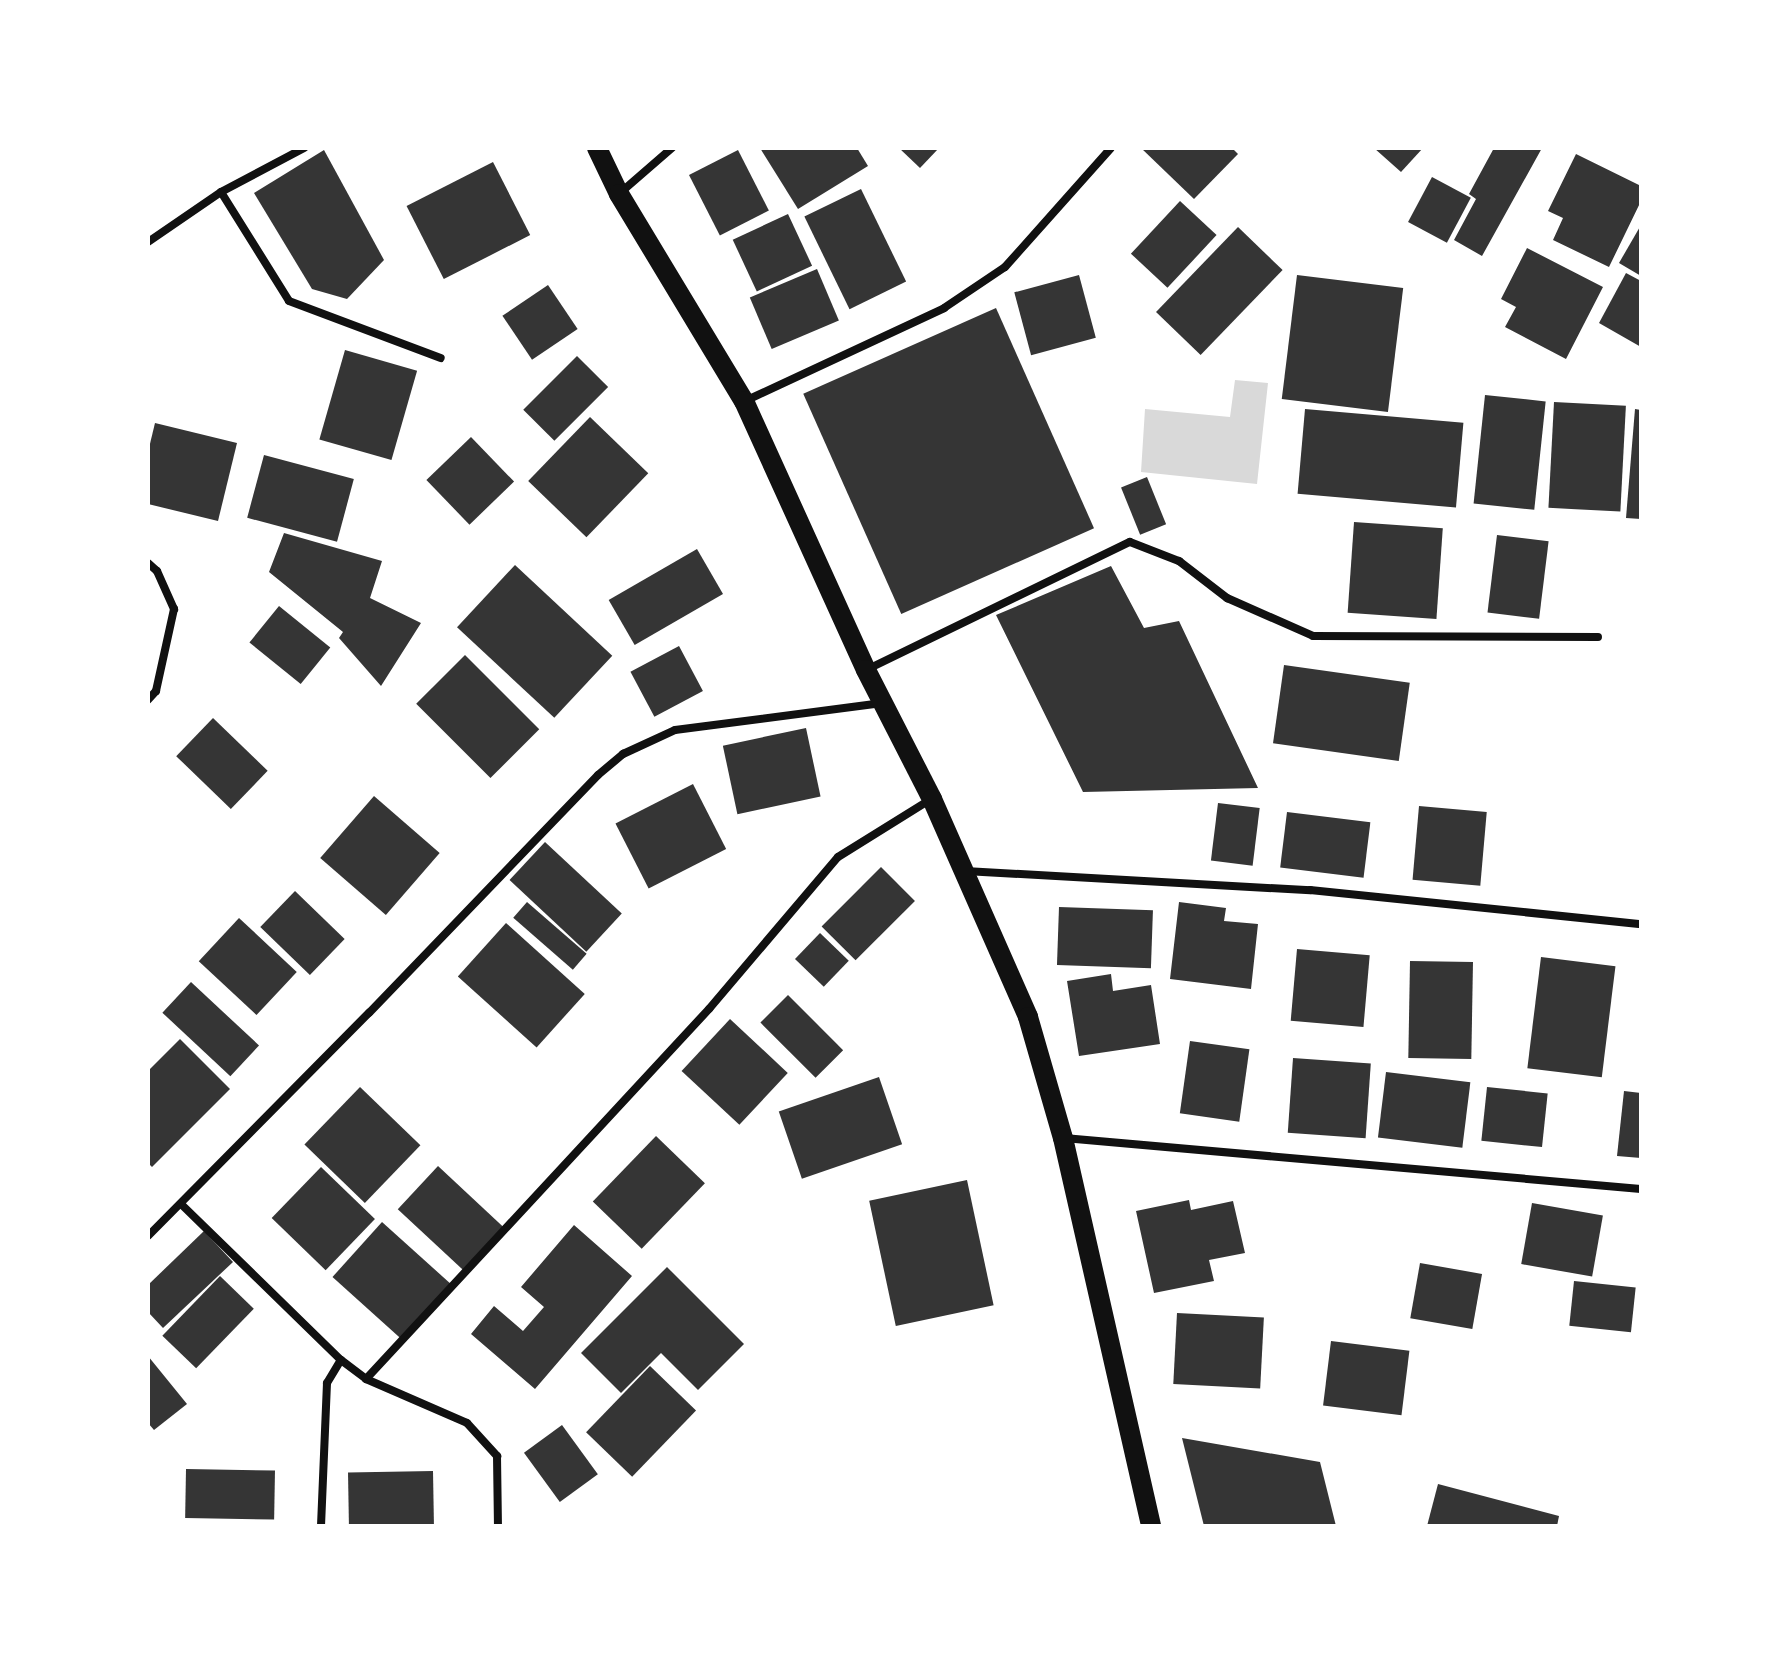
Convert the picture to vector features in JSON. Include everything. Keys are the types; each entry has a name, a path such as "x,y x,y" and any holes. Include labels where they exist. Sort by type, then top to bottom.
{"main road":[{"path":"597,148 619,194 744,401 866,670 932,799 1028,1017 1063,1138 1151,1526"}],"street":[{"path":"148,242 221,192 304,148"},
{"path":"619,194 672,148"},
{"path":"744,401 944,308 1005,267 1111,148"},
{"path":"221,192 289,301 441,358"},
{"path":"866,670 1130,542 1179,561 1227,598 1313,636 1598,637"},
{"path":"148,563 157,571 174,609 156,691 148,700"},
{"path":"148,1236 598,775 623,754 675,730 883,703"},
{"path":"366,1379 709,1009 838,857 932,799"},
{"path":"965,871 1310,890 1641,924"},
{"path":"1063,1138 1641,1189"},
{"path":"181,1204 341,1360 366,1379 467,1423 497,1456 498,1526"},
{"path":"321,1526 327,1383 341,1360"}],"shaded area":[{"path":"1235,380 1268,383 1257,484 1141,472 1145,409 1230,417"}],"building":[{"path":"760,148 857,148 868,166 798,209"},
{"path":"899,148 939,148 920,168"},
{"path":"1141,148 1232,148 1238,154 1194,199"},
{"path":"1374,148 1423,148 1401,172"},
{"path":"1494,148 1542,148 1482,256 1454,240 1476,199 1469,194"},
{"path":"324,150 384,260 347,299 312,289 254,193"},
{"path":"738,150 769,211 720,236 689,175"},
{"path":"1576,154 1641,186 1641,201 1609,267 1553,240 1563,218 1548,211"},
{"path":"493,162 530,235 444,279 407,206"},
{"path":"1432,177 1471,198 1447,243 1408,222"},
{"path":"861,189 906,282 850,309 804,217"},
{"path":"1180,201 1217,235 1167,288 1131,254"},
{"path":"788,214 812,266 757,291 733,240"},
{"path":"1641,225 1641,276 1619,263"},
{"path":"1238,227 1283,270 1201,355 1156,312"},
{"path":"1527,248 1603,287 1566,359 1505,327 1516,307 1501,299"},
{"path":"817,269 839,321 772,349 750,298"},
{"path":"1626,273 1641,281 1641,347 1599,323"},
{"path":"1079,275 1096,338 1031,355 1014,292"},
{"path":"1297,275 1403,288 1388,412 1282,399"},
{"path":"548,285 578,329 532,360 502,316"},
{"path":"996,308 1094,528 901,614 803,394"},
{"path":"345,350 417,371 391,460 319,439"},
{"path":"577,356 608,387 554,441 523,410"},
{"path":"1485,395 1546,401 1534,510 1474,503"},
{"path":"1554,402 1626,406 1620,512 1548,508"},
{"path":"1305,409 1463,423 1456,508 1298,494"},
{"path":"1635,409 1641,410 1641,519 1626,518"},
{"path":"590,417 648,473 586,537 528,481"},
{"path":"155,423 237,443 218,521 148,504 148,452"},
{"path":"471,437 514,482 469,525 426,480"},
{"path":"264,455 354,479 337,542 247,518"},
{"path":"1147,477 1166,524 1140,535 1121,487"},
{"path":"1354,522 1443,528 1436,619 1348,613"},
{"path":"284,533 382,561 370,598 421,623 381,686 339,638 343,632 269,572"},
{"path":"1497,535 1549,541 1539,619 1487,612"},
{"path":"697,549 723,594 635,645 609,600"},
{"path":"515,565 612,656 554,718 457,627"},
{"path":"1111,566 1144,628 1179,621 1258,788 1083,792 996,615"},
{"path":"279,606 330,648 301,684 249,643"},
{"path":"679,646 703,691 654,717 630,672"},
{"path":"465,655 539,729 490,778 416,704"},
{"path":"1284,665 1410,683 1399,761 1273,743"},
{"path":"213,718 268,771 231,809 176,756"},
{"path":"806,728 821,796 737,814 723,746"},
{"path":"693,784 726,849 649,889 615,823"},
{"path":"374,796 440,853 386,915 320,858"},
{"path":"1218,803 1260,808 1253,866 1211,861"},
{"path":"1419,806 1487,812 1480,886 1413,880"},
{"path":"1287,812 1370,822 1364,878 1280,868"},
{"path":"545,842 622,914 586,952 510,880"},
{"path":"881,867 915,901 856,960 822,926"},
{"path":"295,891 345,939 310,975 260,927"},
{"path":"527,902 587,954 573,970 513,918"},
{"path":"1179,902 1226,908 1224,921 1258,924 1251,989 1170,979"},
{"path":"1059,907 1153,910 1151,968 1057,965"},
{"path":"239,918 297,972 257,1015 199,961"},
{"path":"506,923 585,994 537,1047 458,977"},
{"path":"820,933 849,961 824,987 795,959"},
{"path":"1297,949 1370,955 1363,1027 1291,1021"},
{"path":"1541,957 1615,966 1602,1077 1527,1068"},
{"path":"1410,961 1473,962 1471,1059 1408,1058"},
{"path":"1111,974 1113,991 1151,985 1160,1044 1079,1056 1067,981"},
{"path":"191,982 259,1045 230,1076 162,1013"},
{"path":"788,995 843,1050 816,1078 760,1023"},
{"path":"730,1019 788,1073 739,1125 682,1071"},
{"path":"180,1039 230,1089 152,1167 148,1163 148,1071"},
{"path":"1190,1041 1249,1049 1239,1122 1180,1113"},
{"path":"1293,1058 1371,1063 1366,1138 1288,1133"},
{"path":"1386,1072 1470,1082 1462,1148 1378,1138"},
{"path":"879,1077 902,1144 802,1179 779,1112"},
{"path":"360,1087 420,1145 365,1203 304,1145"},
{"path":"1487,1087 1548,1093 1542,1147 1481,1141"},
{"path":"1624,1091 1641,1093 1641,1158 1617,1156"},
{"path":"656,1136 705,1183 642,1249 593,1201"},
{"path":"438,1166 503,1227 463,1270 398,1209"},
{"path":"321,1167 375,1219 326,1270 272,1218"},
{"path":"967,1180 994,1305 896,1326 869,1201"},
{"path":"1189,1200 1191,1210 1233,1201 1245,1253 1209,1260 1214,1281 1154,1293 1136,1211"},
{"path":"1532,1203 1603,1216 1592,1277 1521,1264"},
{"path":"382,1222 451,1284 402,1339 332,1277"},
{"path":"574,1225 632,1276 535,1389 471,1334 494,1306 523,1331 544,1307 521,1287"},
{"path":"204,1231 233,1262 163,1328 148,1312 148,1285"},
{"path":"1420,1263 1482,1274 1472,1329 1410,1318"},
{"path":"667,1267 744,1344 698,1390 661,1353 621,1393 581,1353"},
{"path":"220,1276 254,1309 196,1368 162,1336"},
{"path":"1574,1281 1636,1287 1631,1332 1569,1326"},
{"path":"1177,1313 1264,1318 1260,1388 1173,1384"},
{"path":"1331,1341 1409,1351 1401,1415 1323,1406"},
{"path":"148,1356 187,1404 154,1430 148,1423"},
{"path":"650,1366 696,1410 632,1477 586,1432"},
{"path":"562,1425 598,1474 560,1502 524,1453"},
{"path":"1182,1438 1320,1462 1336,1526 1204,1526"},
{"path":"186,1469 275,1471 274,1520 185,1518"},
{"path":"433,1471 434,1526 349,1526 348,1472"},
{"path":"1438,1484 1559,1516 1557,1526 1427,1526"}]}
